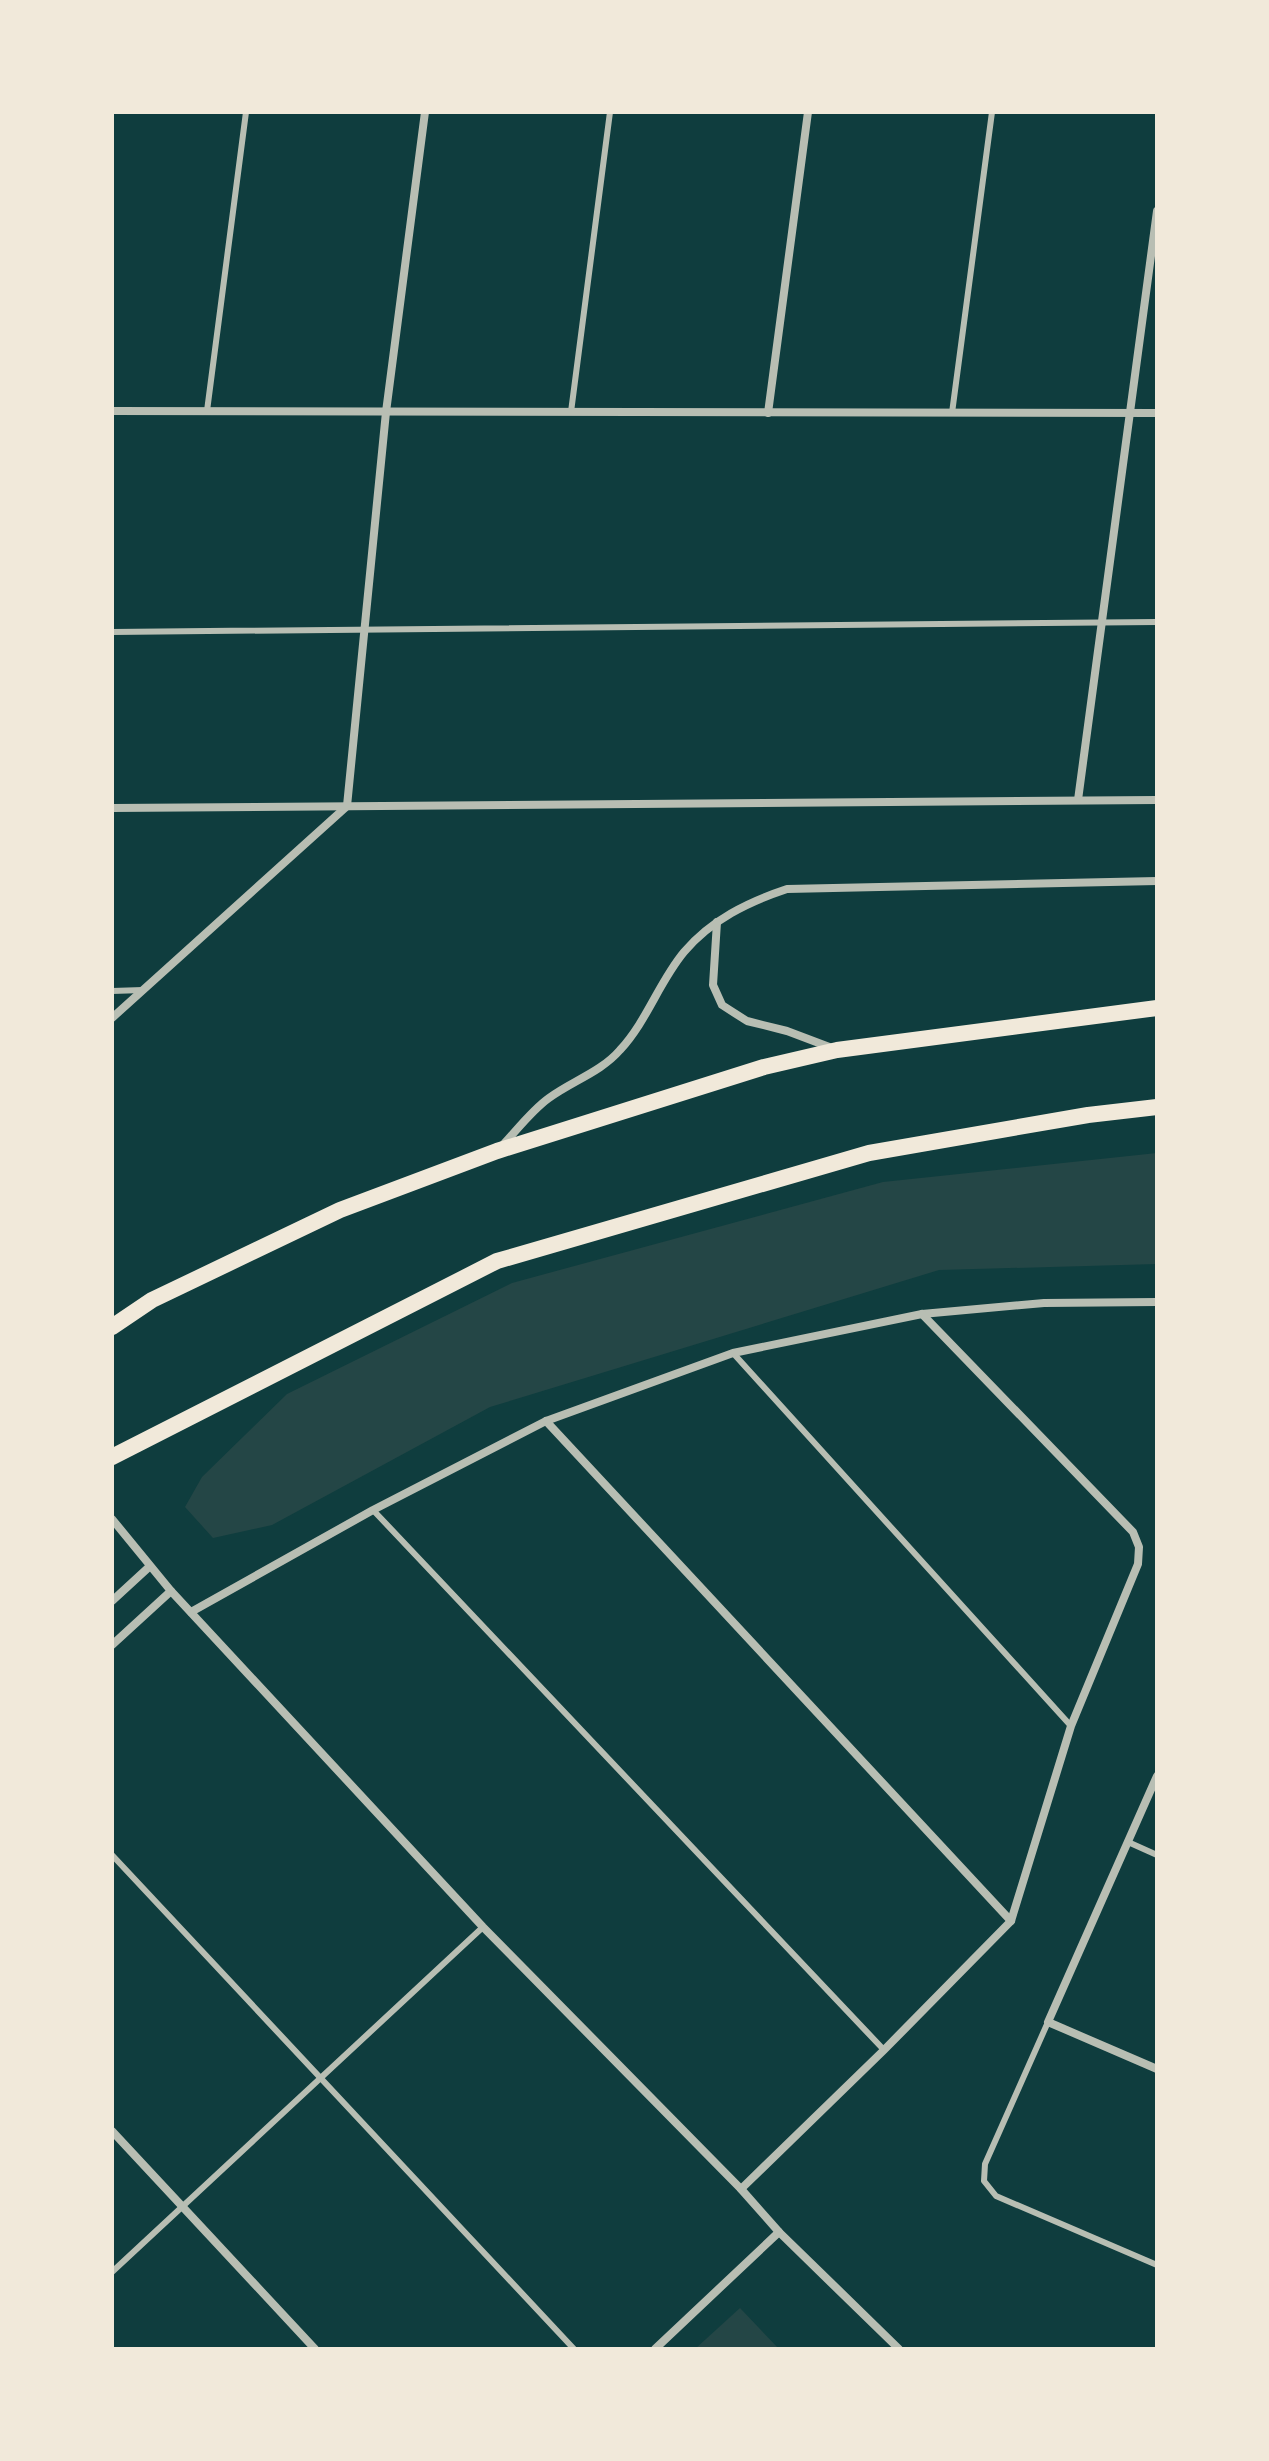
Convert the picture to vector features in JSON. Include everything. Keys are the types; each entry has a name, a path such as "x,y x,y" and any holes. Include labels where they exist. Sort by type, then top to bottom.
{"main road":[{"path":"112,1327 152,1300 340,1210 497,1151 764,1067 837,1050 1157,1008"},
{"path":"112,1457 497,1261 869,1153 1088,1115 1157,1107"}],"street":[{"path":"112,1018 347,806 386,412 425,112"},
{"path":"768,413 808,112"},
{"path":"1078,800 1157,211"},
{"path":"112,411 1157,413"},
{"path":"112,808 1157,800"},
{"path":"497,1151 547,1099 603,1065 621,1050 684,952 717,922 749,902 787,889 1157,881"},
{"path":"717,922 713,985 722,1005 747,1021 787,1031 837,1050"},
{"path":"191,1612 373,1510 546,1421 733,1353 922,1314 1044,1303 1157,1302"},
{"path":"741,2189 1011,1921 1071,1726 1138,1564 1139,1547 1133,1532 922,1314"},
{"path":"546,1421 1011,1921"},
{"path":"112,1519 149,1567 483,1927 741,2189 779,2232 899,2349"},
{"path":"112,1601 149,1567"},
{"path":"112,1645 171,1591"},
{"path":"1157,1776 1048,2022 1157,2069"},
{"path":"112,2131 315,2349"},
{"path":"655,2349 779,2232"}],"lane":[{"path":"207,411 246,112"},
{"path":"571,412 610,112"},
{"path":"952,413 992,112"},
{"path":"112,632 1157,622"},
{"path":"112,991 143,990"},
{"path":"733,1353 1071,1726"},
{"path":"373,1510 884,2050"},
{"path":"1128,1842 1157,1855"},
{"path":"112,1855 574,2349"},
{"path":"112,2272 483,1927"},
{"path":"1048,2022 985,2164 984,2181 996,2196 1157,2265"}],"shaded area":[{"path":"1157,1153 1157,1264 939,1270 490,1407 272,1525 213,1538 185,1507 202,1477 287,1394 512,1283 883,1182"},
{"path":"740,2308 779,2349 695,2349"}]}
